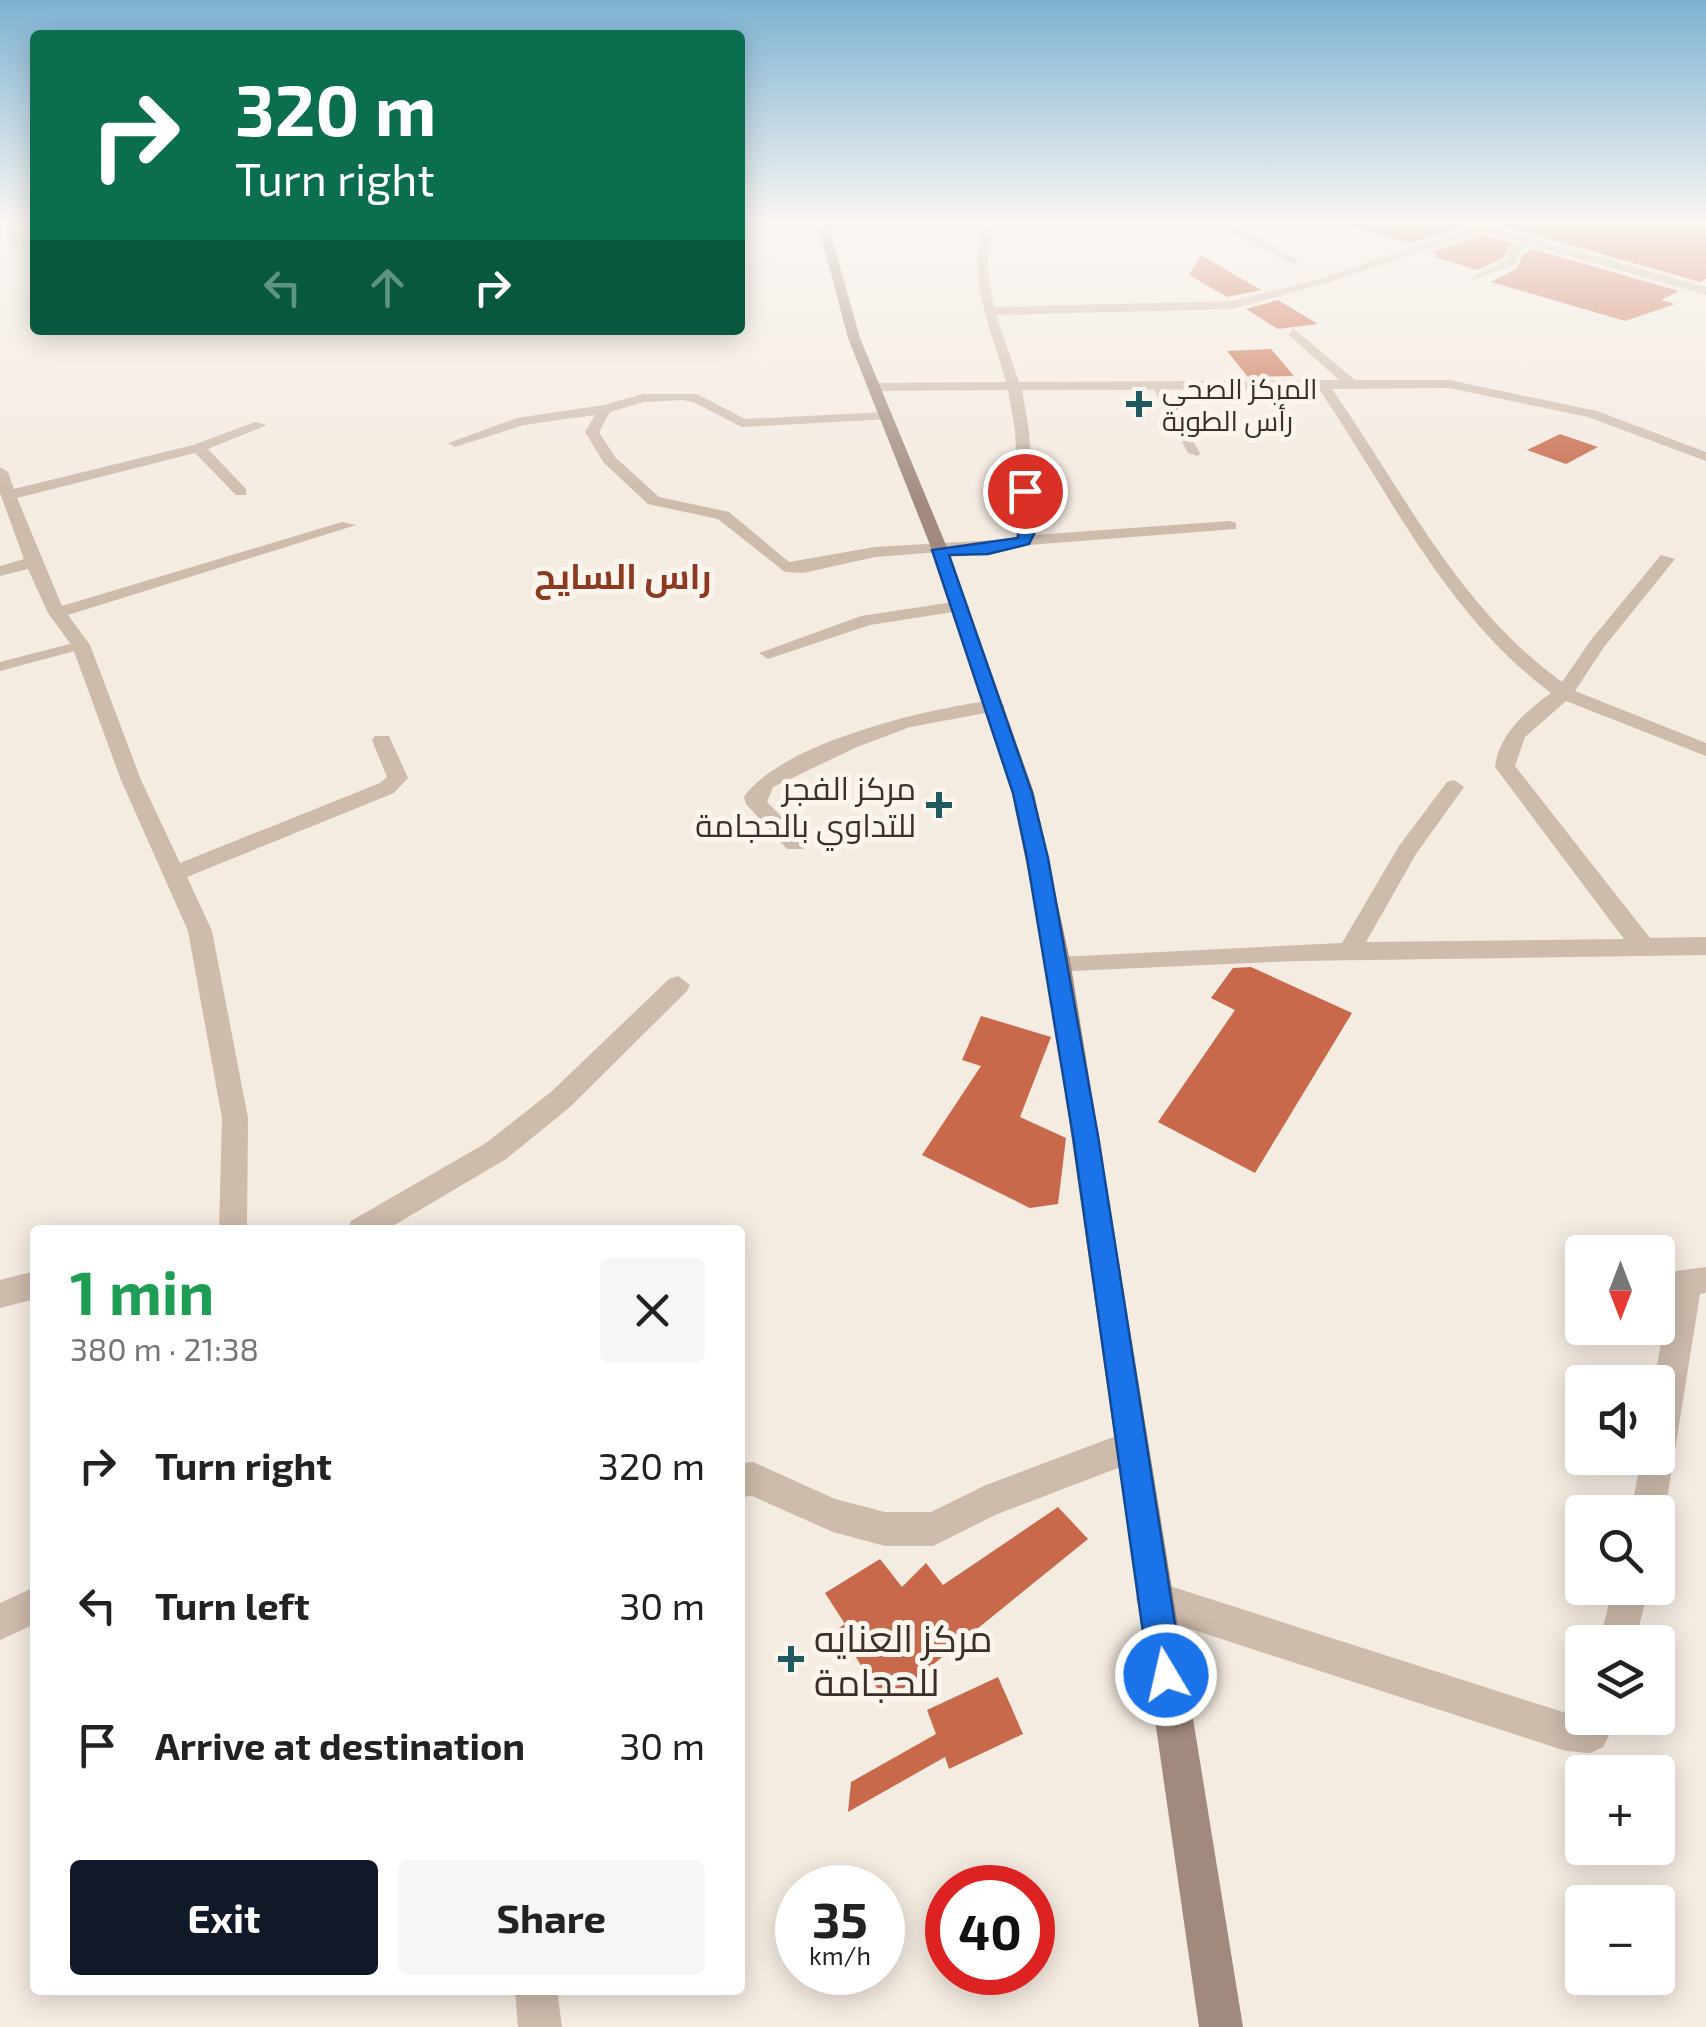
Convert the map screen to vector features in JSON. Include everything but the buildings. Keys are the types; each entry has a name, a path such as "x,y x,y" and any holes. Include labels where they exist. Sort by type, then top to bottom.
{"street":[{"path":"851,316 874,388 960,606 1027,811 1059,966 1221,2027"},
{"path":"992,316 1018,400 1028,523 1024,541"},
{"path":"1293,332 1349,382"},
{"path":"874,388 1012,384 1449,384 1592,414 1706,457"},
{"path":"1323,385 1465,595 1534,674 1564,694 1706,750"},
{"path":"455,443 522,421 605,409 643,398 697,398 742,424 885,416"},
{"path":"605,409 592,432 594,441 628,481 666,507 723,515 785,566 803,568 855,554 988,550 1024,541 1230,526"},
{"path":"10,494 198,448 260,425"},
{"path":"198,448 240,492"},
{"path":"0,472 33,562 57,613 81,645 131,780 200,931 235,1118 233,1225"},
{"path":"57,613 348,524"},
{"path":"1641,944 1505,766 1516,738 1564,694 1597,644 1666,559"},
{"path":"0,571 33,562"},
{"path":"768,653 867,620 960,606"},
{"path":"796,844 754,798 766,782 872,729 921,715 995,706"},
{"path":"174,874 387,788 398,778 382,740"},
{"path":"1349,951 1407,851 1454,787"},
{"path":"1059,966 1349,951 1706,946"},
{"path":"370,1225 496,1150 562,1099 678,985"},
{"path":"1651,1495 1685,1290 1691,1278 1706,1280"},
{"path":"0,1294 30,1287"},
{"path":"745,1480 752,1479 833,1515 885,1529 934,1529 986,1502 1132,1446"},
{"path":"1154,1599 1565,1732"},
{"path":"0,1622 30,1607"},
{"path":"537,1995 540,2027"}],"lane":[{"path":"1154,384 1194,453"},
{"path":"0,667 81,645"}],"place":[{"name":"المركز الصحي رأس الطوبة","path":"1139,404"},
{"name":"مركز الفجر للتداوي بالحجامة","path":"939,805"},
{"name":"مركز العنايه للحجامة","path":"791,1659"}],"district":[{"name":"راس السايح","path":"623,575"}],"route":[{"path":"1025,491 1028,536 1024,541 988,550 940,550 1023,793 1038,858 1086,1136 1166,1675"}]}
